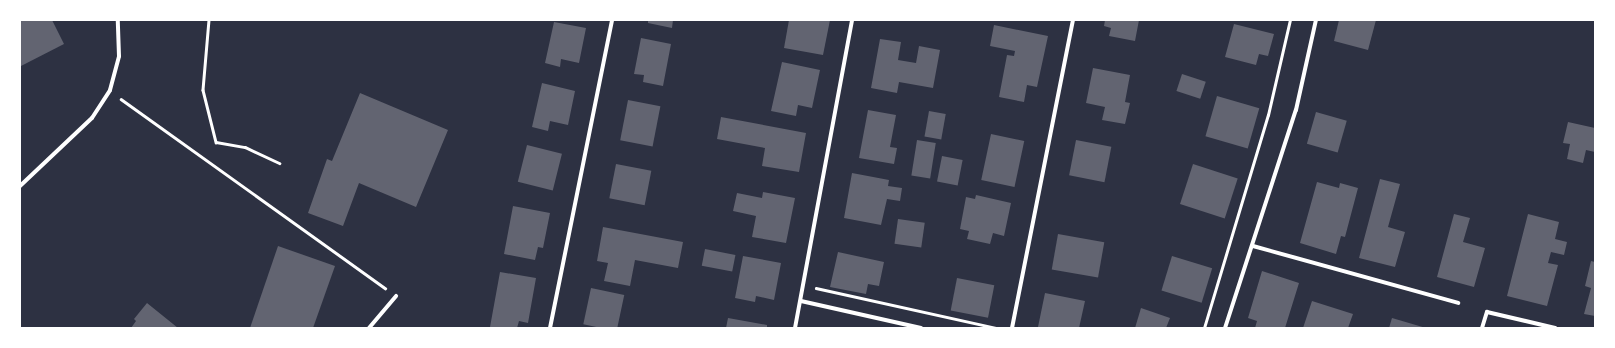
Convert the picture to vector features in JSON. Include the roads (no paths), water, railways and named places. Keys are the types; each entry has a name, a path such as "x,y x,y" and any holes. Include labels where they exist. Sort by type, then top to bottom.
{"street":[{"path":"20,186 92,118 110,90 119,56 118,20"},
{"path":"550,328 612,20"},
{"path":"795,328 852,20"},
{"path":"1012,328 1073,20"},
{"path":"1225,328 1253,246 1296,110 1316,20"},
{"path":"1253,246 1458,303"},
{"path":"369,328 396,296"},
{"path":"801,301 921,328"},
{"path":"1482,328 1487,312 1555,328"}]}
